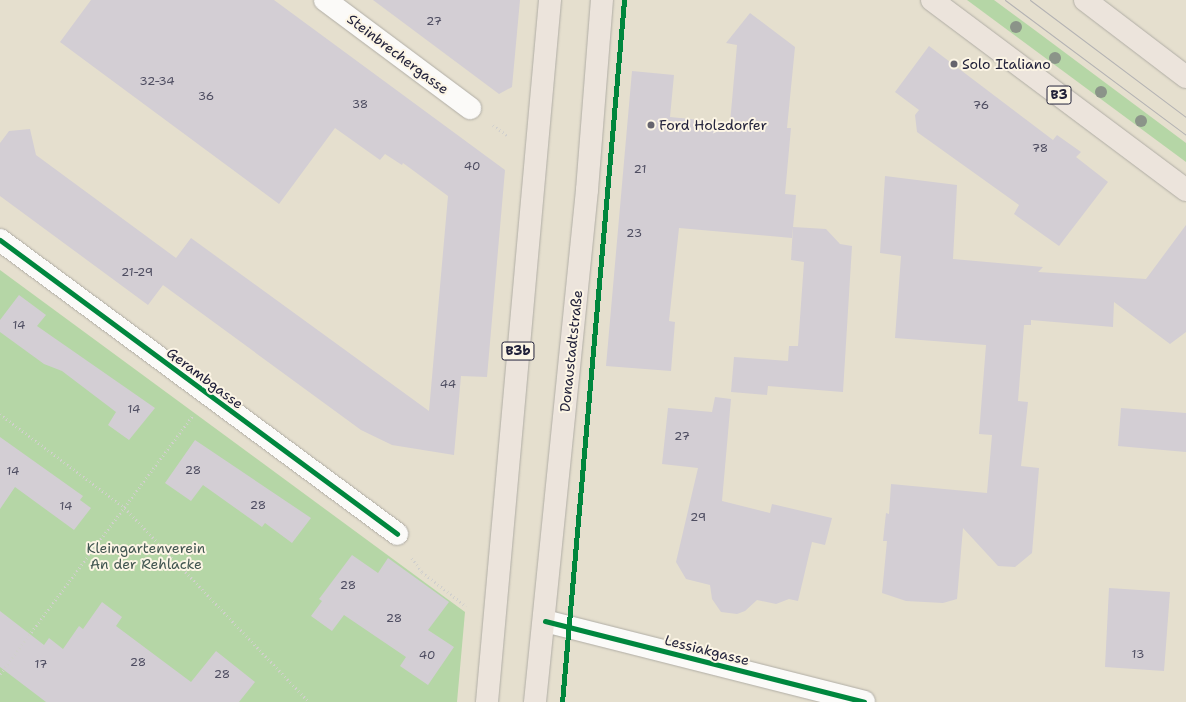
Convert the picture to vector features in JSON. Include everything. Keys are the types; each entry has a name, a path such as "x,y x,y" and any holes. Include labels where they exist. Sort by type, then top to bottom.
{"main road":[{"name":"B3b","path":"487,702 550,0"},
{"name":"Donaustadtstraße","path":"535,702 545,621 587,190 602,0"},
{"name":"B3","path":"932,0 1186,190"},
{"path":"1085,0 1186,77"}],"street":[{"name":"Steinbrechergasse","path":"325,0 470,108"},
{"name":"Gerambgasse","path":"0,240 207,395 397,534"},
{"name":"Lessiakgasse","path":"545,621 864,702"}],"path":[{"path":"0,674 207,395"},
{"path":"0,414 124,508 310,702"},
{"path":"397,534 422,572 471,610"}],"green space":[{"path":"967,0 994,0 1036,31 1186,143 1186,162"},
{"name":"Kleingartenverein An der Rehlacke","path":"0,270 465,612 457,702 0,702"}],"building":[{"path":"91,0 274,0 505,170 487,377 461,376 454,455 392,445 361,430 163,285 148,305 0,196 0,143 9,131 30,129 36,155 176,258 191,238 429,411 448,196 403,163 402,165 385,154 380,160 335,128 279,204 60,42"},
{"path":"373,0 520,0 512,87 499,94"},
{"path":"750,13 795,47 787,128 791,128 785,194 796,195 792,238 679,228 669,321 675,322 671,371 606,366 632,71 674,75 670,117 730,123 737,45 726,43"},
{"path":"929,46 1053,140 1057,135 1081,152 1076,157 1108,182 1059,246 1014,214 1019,205 917,132 915,115 919,110 895,92"},
{"path":"885,176 957,185 953,259 1043,267 1038,272 1146,279 1186,225 1186,332 1170,344 1114,302 1113,327 1031,320 1031,325 1024,325 1018,401 1028,402 1021,466 1039,468 1032,553 1015,567 998,566 963,528 957,599 943,603 906,601 882,593 887,541 883,541 886,513 889,514 891,484 987,493 992,435 979,434 986,345 895,338 901,256 880,253"},
{"path":"793,227 826,229 840,244 852,246 843,392 768,386 767,395 731,392 734,357 788,361 789,346 798,346 804,262 791,260"},
{"path":"19,295 46,315 37,326 155,408 129,440 108,425 116,412 62,371 44,364 0,332 0,320"},
{"path":"715,397 731,399 722,501 770,513 772,504 832,518 825,545 812,542 798,601 789,599 776,604 757,600 745,611 737,614 721,612 712,599 710,585 686,579 676,562 698,468 662,464 668,408 712,412"},
{"path":"1121,408 1186,413 1186,452 1118,446"},
{"path":"0,437 83,496 80,500 91,508 74,530 15,487 0,509"},
{"path":"195,440 311,518 292,543 265,523 262,527 203,485 191,501 165,483"},
{"path":"352,555 378,573 388,558 449,602 428,630 454,647 428,685 400,666 406,657 344,615 332,631 311,616 322,601 319,599"},
{"path":"1109,588 1170,592 1164,671 1105,667"},
{"path":"102,602 122,617 116,626 191,682 216,651 255,682 239,702 46,702 0,667 0,611 44,645 49,638 63,649 79,626 83,629"}],"tram line":[{"path":"1005,0 1186,135"},
{"path":"1030,0 1186,117"}],"cycle path":[{"path":"562,702 624,0"},
{"path":"0,240 397,534"},
{"path":"545,621 864,702"}],"place":[{"name":"Solo Italiano","path":"954,64"},
{"name":"Ford Holzdorfer","path":"651,125"}]}
